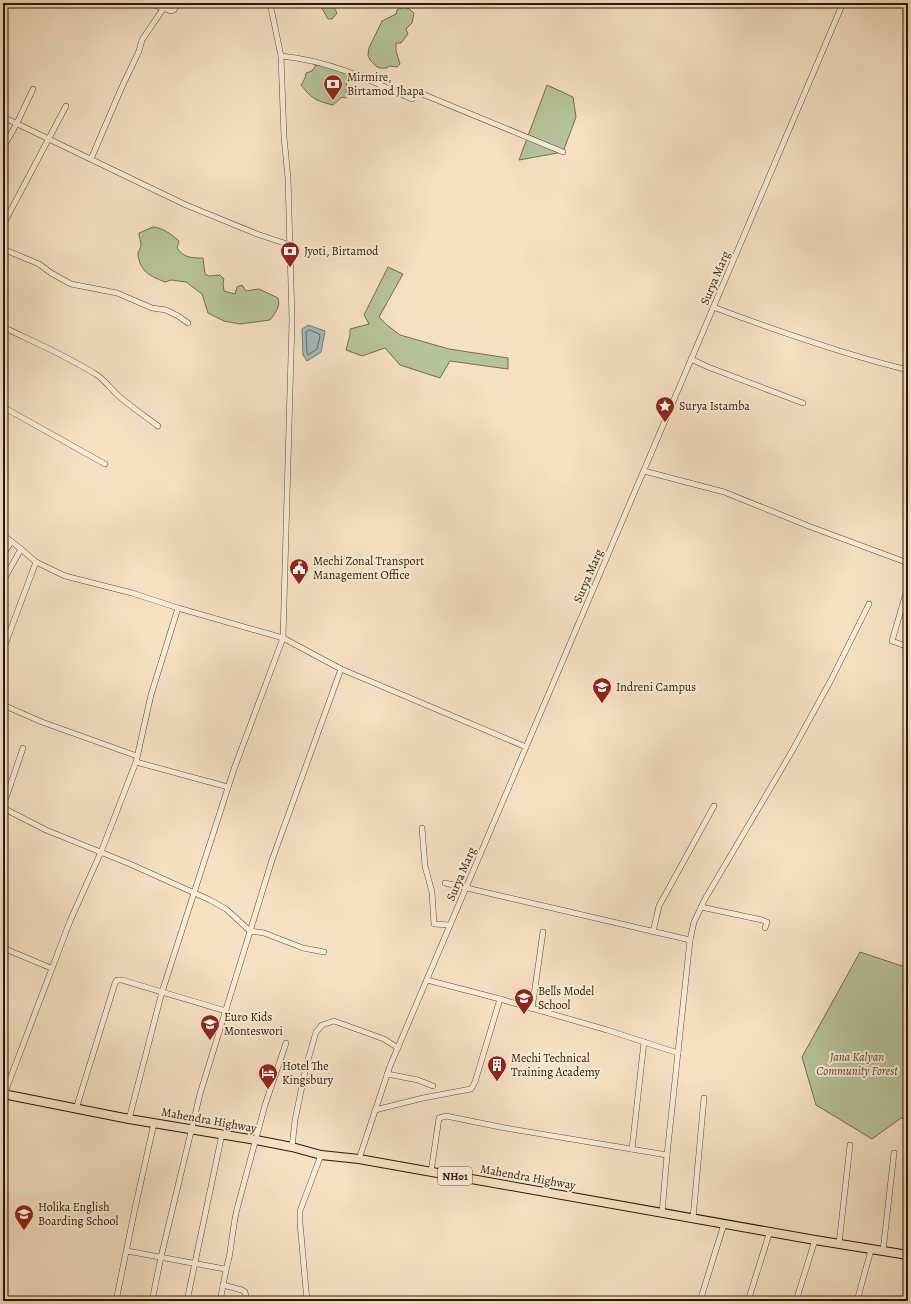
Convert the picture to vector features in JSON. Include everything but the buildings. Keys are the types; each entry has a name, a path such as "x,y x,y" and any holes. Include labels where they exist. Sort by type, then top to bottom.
{"highway":[{"name":"Mahendra Highway","path":"3,1094 129,1119 256,1140 292,1147 321,1155 359,1159 871,1250 908,1255"}],"street":[{"path":"148,3 171,11 174,10 178,3"},
{"path":"129,1119 162,992 228,787 283,638 293,335 288,178 284,137 281,56 270,3"},
{"name":"Surya Marg","path":"359,1159 387,1074 843,3"},
{"path":"91,159 120,89 139,51 142,40 163,9"},
{"path":"281,56 301,57 344,70 412,99 415,91 563,152"},
{"path":"3,148 17,123 32,89"},
{"path":"3,225 66,106"},
{"path":"3,117 186,205 257,234 290,245"},
{"path":"3,249 39,264 51,273 71,284 117,293 152,308 166,310 188,323"},
{"path":"713,307 790,335 870,361 908,370"},
{"path":"3,327 57,353 103,379 121,398 158,426"},
{"path":"691,359 708,367 803,403"},
{"path":"3,407 105,464"},
{"path":"644,471 724,492 811,527 908,563"},
{"path":"3,535 36,562 65,576 132,593 178,608 283,638 341,669 526,747"},
{"path":"3,555 11,542"},
{"path":"3,581 22,549"},
{"path":"3,650 36,562"},
{"path":"908,586 892,641 908,648"},
{"path":"662,1213 690,940 694,922 701,907 806,726 869,604"},
{"path":"3,1094 51,968 101,852 136,759 151,696 178,608"},
{"path":"152,1301 191,1129 250,931 272,860 341,669"},
{"path":"3,705 136,759 228,787"},
{"path":"3,804 8,795 22,748"},
{"path":"653,932 659,906 714,806"},
{"path":"3,808 46,830 101,852 210,900 226,909 250,931 264,933 303,948 324,952"},
{"path":"422,828 426,866 432,892 434,924 450,925"},
{"path":"445,883 465,889 690,940"},
{"path":"701,907 762,920 767,922 765,928"},
{"path":"532,1009 543,932"},
{"path":"3,948 51,968"},
{"path":"76,1108 117,980 122,980 226,1012"},
{"path":"427,980 500,999 607,1030 678,1053"},
{"path":"375,1110 423,1098 471,1089 475,1082 500,999"},
{"path":"292,1147 295,1120 306,1067 316,1032 322,1025 334,1021 384,1039 398,1048"},
{"path":"632,1149 644,1042"},
{"path":"220,1301 225,1269 229,1258 233,1226 265,1105 286,1043"},
{"path":"387,1074 412,1078 433,1086"},
{"path":"693,1218 704,1098"},
{"path":"431,1172 439,1118 446,1116 520,1131 667,1155"},
{"path":"116,1301 154,1123"},
{"path":"187,1301 222,1134"},
{"path":"839,1244 850,1145"},
{"path":"883,1251 894,1153"},
{"path":"307,1301 300,1211 321,1155"},
{"path":"700,1301 724,1224"},
{"path":"748,1301 770,1231"},
{"path":"796,1301 816,1240"},
{"path":"908,1245 908,1255"},
{"path":"857,1301 871,1250"},
{"path":"127,1251 225,1269"},
{"path":"223,1286 246,1292 247,1301"}],"green space":[{"path":"319,3 332,3 337,13 332,19 328,19"},
{"path":"403,7 408,8 414,13 412,23 406,29 408,34 401,43 396,43 396,51 400,64 397,67 377,67 370,60 368,55 369,48 382,21 396,14 397,10"},
{"path":"316,65 330,65 344,70 347,75 346,92 348,96 345,98 342,97 333,105 324,103 312,97 301,85 306,73 312,71"},
{"path":"547,85 573,97 576,117 563,152 519,160"},
{"path":"153,227 167,232 179,241 177,248 185,256 203,258 205,274 209,276 220,275 224,279 224,291 235,294 237,287 242,285 246,291 259,289 278,298 279,304 276,312 270,320 240,324 224,321 208,313 202,294 186,282 171,280 165,282 150,275 143,269 139,260 138,253 141,245 139,233"},
{"path":"388,267 403,274 379,317 387,325 400,335 449,349 508,358 508,369 450,361 440,378 400,365 385,348 362,356 346,350 350,329 369,324 364,315"},
{"name":"Jana Kalyan Community Forest","path":"860,952 908,968 908,1120 901,1118 872,1139 816,1105 802,1057"}],"water":[{"path":"308,325 325,331 321,352 307,361 303,355 302,329"}],"place":[{"name":"Mirmire, Birtamod Jhapa","path":"333,101"},
{"name":"Jyoti, Birtamod","path":"290,268"},
{"name":"Surya Istamba","path":"665,423"},
{"name":"Mechi Zonal Transport Management Office","path":"299,585"},
{"name":"Indreni Campus","path":"602,704"},
{"name":"Bells Model School","path":"524,1015"},
{"name":"Euro Kids Monteswori","path":"210,1041"},
{"name":"Mechi Technical Training Academy","path":"497,1082"},
{"name":"Hotel The Kingsbury","path":"268,1090"},
{"name":"Holika English Boarding School","path":"24,1231"}]}
